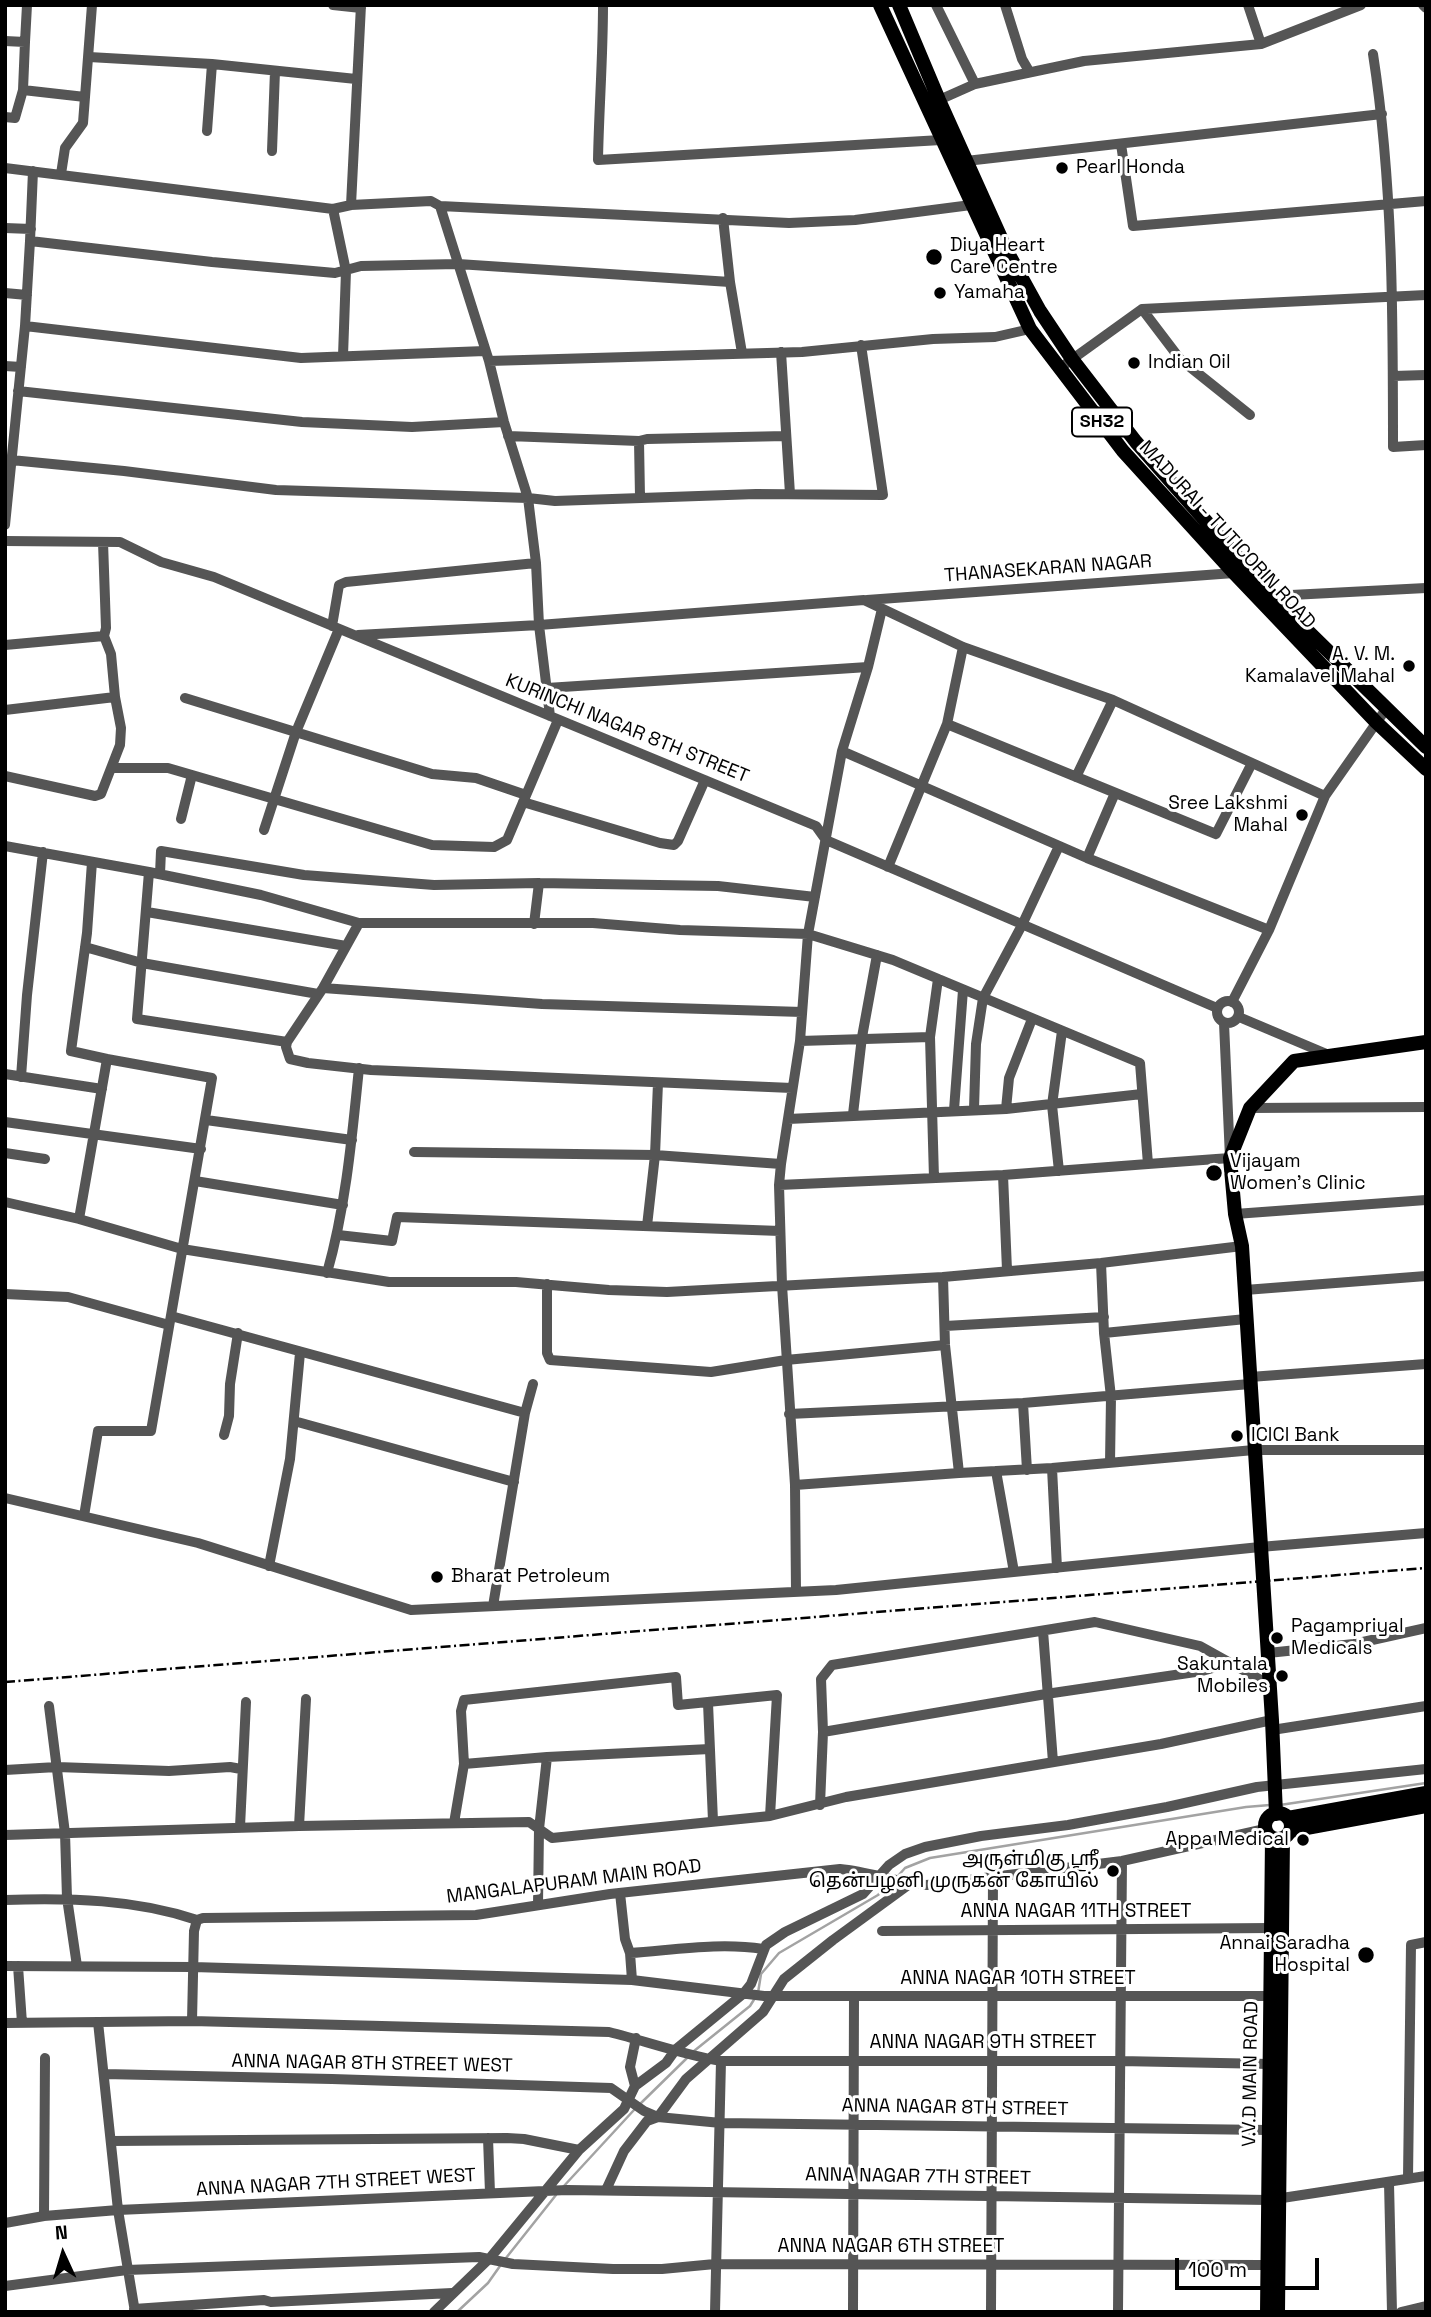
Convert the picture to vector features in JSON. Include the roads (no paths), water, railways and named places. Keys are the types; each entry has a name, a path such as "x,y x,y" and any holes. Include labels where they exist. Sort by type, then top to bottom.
{"main road":[{"name":"MADURAI - TUTICORIN ROAD","path":"880,5 1030,329 1066,364 1272,596 1426,747"},
{"name":"MADURAI - TUTICORIN ROAD","path":"899,5 1007,251 1066,364 1124,451 1234,573 1376,722 1426,769"},
{"path":"1278,1818 1242,1246 1230,1157 1250,1108 1294,1061 1426,1042"},
{"path":"1278,1818 1426,1793"},
{"path":"1278,1818 1426,1806"},
{"name":"V.V.D MAIN ROAD","path":"1267,2312 1274,2199 1268,2130 1271,1928 1278,1818"},
{"name":"V.V.D MAIN ROAD","path":"1278,1818 1274,2199 1278,2312"}],"street":[{"path":"5,117 15,118 23,90 27,5"},
{"path":"61,174 65,148 83,123 92,5"},
{"path":"333,5 361,7 351,205"},
{"path":"603,5 598,160 941,139"},
{"path":"936,5 975,84"},
{"path":"1005,5 1029,71"},
{"path":"1248,5 1261,44"},
{"path":"939,100 975,84 1084,61 1261,44 1361,5"},
{"path":"5,41 25,41"},
{"path":"1373,54 1382,114 1392,295 1393,447 1426,445"},
{"path":"89,57 212,64 356,79"},
{"path":"207,131 212,64"},
{"path":"272,151 275,71"},
{"path":"23,90 85,97"},
{"path":"966,161 1382,114"},
{"path":"1121,144 1133,226 1426,201"},
{"path":"5,168 334,209 351,205 431,201 440,206 789,223 855,220 971,205"},
{"path":"5,524 11,460 10,429 18,391 25,326 33,171"},
{"path":"112,768 168,768 432,845 494,847 507,840 554,718 547,688 539,625 536,563 528,498 440,206"},
{"path":"334,209 346,271 343,356"},
{"path":"723,218 742,353"},
{"path":"5,228 31,229"},
{"path":"30,241 335,273 361,266 458,264 730,282"},
{"path":"5,293 27,295"},
{"path":"1066,364 1142,309 1426,295"},
{"path":"1142,309 1180,359 1250,415"},
{"path":"25,326 301,358 782,352 933,339 995,337 1030,329"},
{"path":"11,460 276,490 555,501 790,494 883,495 861,345"},
{"path":"782,352 790,494"},
{"path":"5,366 20,367"},
{"path":"1393,376 1426,375"},
{"path":"18,391 302,422 412,427 504,422"},
{"path":"509,436 639,441 786,436"},
{"path":"639,441 640,497"},
{"name":"KURINCHI NAGAR 8TH STREET","path":"5,541 120,542 161,562 214,577 816,826 826,840 1217,1008"},
{"path":"5,776 95,796 101,794 112,768 120,745 121,728 111,654 104,636 103,541"},
{"path":"264,830 296,732 336,627 340,585 346,582 536,563"},
{"name":"THANASEKARAN NAGAR","path":"354,635 539,625 1234,573"},
{"path":"1272,596 1426,588"},
{"path":"864,600 963,647 1113,700 1325,796"},
{"path":"796,1592 795,1485 782,1285 779,1185 800,1041 808,934 842,751 868,667 881,609"},
{"path":"5,645 104,636"},
{"path":"888,867 947,724 963,647"},
{"path":"547,688 868,667"},
{"path":"5,710 115,697"},
{"path":"185,698 432,774 477,778 525,799 660,843 674,845 678,841 705,780"},
{"path":"1076,777 1113,700"},
{"path":"1232,1002 1269,930 1325,796 1386,709"},
{"path":"947,724 1216,834 1252,763"},
{"path":"842,751 1087,858 1269,930"},
{"path":"181,819 192,775"},
{"path":"1087,858 1115,793"},
{"path":"5,846 261,895 359,923 593,923 808,934 877,955 1140,1063 1148,1164"},
{"path":"974,1109 976,1044 983,998 1023,925 1059,846"},
{"path":"287,1042 137,1019 147,912 161,851 304,874 434,885 539,883 718,886 815,897"},
{"path":"21,1077 43,852"},
{"path":"84,1516 98,1431 151,1431 212,1078 71,1051 85,947 92,862"},
{"path":"534,924 539,883"},
{"path":"147,912 346,946"},
{"path":"359,923 321,991 287,1042 290,1059 335,1067 792,1088"},
{"path":"85,947 142,964 321,991 555,1004 802,1012"},
{"path":"853,1114 862,1037 877,955"},
{"path":"934,1178 930,1037 938,979"},
{"path":"954,1110 963,990"},
{"path":"1223,1002 1232,1002 1238,1008 1239,1017 1232,1023 1224,1023 1217,1017 1217,1008 1223,1002"},
{"path":"1239,1017 1329,1055"},
{"path":"1006,1109 1009,1079 1032,1019"},
{"path":"779,1185 1003,1175 1230,1157 1224,1023"},
{"path":"1059,1171 1052,1105 1062,1031"},
{"path":"800,1041 930,1037"},
{"path":"79,1219 107,1059"},
{"path":"327,1273 343,1205 359,1068"},
{"path":"5,1074 102,1089"},
{"path":"647,1226 658,1083"},
{"path":"788,1119 1006,1109 1142,1094"},
{"path":"1250,1108 1426,1107"},
{"path":"206,1120 352,1140"},
{"path":"5,1122 201,1149"},
{"path":"414,1152 654,1155 781,1164"},
{"path":"5,1153 45,1159"},
{"path":"1003,1175 1007,1270"},
{"path":"195,1181 343,1205"},
{"path":"1236,1214 1426,1200"},
{"path":"5,1202 79,1219 182,1250 327,1273 389,1282 547,1284 609,1290 667,1292 943,1277 1101,1263 1242,1246"},
{"path":"338,1235 392,1241 397,1217 780,1231"},
{"path":"1101,1263 1104,1333 1111,1397 1110,1463"},
{"path":"1245,1290 1426,1276"},
{"path":"943,1277 945,1345 959,1473"},
{"path":"547,1284 547,1353 550,1360 711,1372 786,1360 945,1345"},
{"path":"5,1294 68,1297 238,1333 300,1353 525,1413"},
{"path":"945,1326 1104,1317"},
{"path":"1104,1333 1247,1319"},
{"path":"224,1435 229,1416 230,1384 238,1333"},
{"path":"269,1566 290,1459 300,1353"},
{"path":"789,1414 1111,1397 1426,1364"},
{"path":"492,1606 525,1413 533,1384"},
{"path":"1023,1403 1027,1470"},
{"path":"294,1421 514,1482"},
{"path":"795,1485 1027,1470 1254,1450 1426,1450"},
{"path":"1052,1468 1057,1568"},
{"path":"996,1471 1014,1572"},
{"path":"5,1498 198,1543 411,1610 836,1590 1260,1547 1426,1534"},
{"path":"820,1805 823,1732 821,1679 832,1665 1083,1623 1110,1624 1200,1646 1270,1685"},
{"path":"1268,1653 1354,1644 1426,1628"},
{"path":"1043,1631 1053,1762"},
{"path":"823,1732 1202,1671 1231,1663"},
{"path":"454,1823 464,1764 460,1711 464,1700 676,1677 678,1705 777,1695 770,1816"},
{"path":"299,1826 306,1699"},
{"path":"240,1827 246,1702"},
{"path":"708,1703 713,1821"},
{"path":"50,1706 77,1966"},
{"path":"5,1835 240,1827 529,1822 552,1838 770,1816 846,1797 1272,1725 1426,1706"},
{"path":"464,1764 710,1749"},
{"path":"538,1905 538,1829 547,1757"},
{"path":"5,1770 57,1766 169,1771 230,1767 241,1769"},
{"path":"635,2086 680,2051 784,1979 906,1883 927,1885 1122,1861 1278,1818 1426,1769"},
{"path":"606,2190 624,2151 647,2121 658,2116 686,2079 763,2011 751,1984 763,1948 785,1932 863,1894 883,1877 889,1865 905,1854 925,1847 981,1836 1068,1825 1278,1818"},
{"path":"1118,2312 1122,1861"},
{"name":"MANGALAPURAM MAIN ROAD","path":"5,1900 68,1898 170,1911 197,1920 476,1915 620,1893 840,1869 863,1871 906,1883"},
{"path":"991,2312 993,1875"},
{"path":"620,1893 625,1939 631,1953 632,1980"},
{"path":"192,2021 194,1931 197,1920"},
{"name":"ANNA NAGAR 11TH STREET","path":"881,1931 1271,1928"},
{"path":"1408,2178 1411,1945 1426,1942"},
{"path":"631,1953 743,1945 763,1948"},
{"name":"ANNA NAGAR 10TH STREET","path":"5,1966 193,1967 632,1980 758,1995 1272,1996"},
{"path":"18,1966 22,2023"},
{"path":"853,2312 854,1996"},
{"name":"ANNA NAGAR 9TH STREET","path":"5,2023 192,2021 609,2032 697,2057 722,2061 992,2060 1270,2064"},
{"path":"98,2022 118,2210 134,2310 264,2300 271,2307 452,2293"},
{"path":"434,2312 452,2293 494,2259 556,2190 579,2150 632,2101 635,2086 630,2067 636,2038"},
{"path":"44,2216 45,2058"},
{"path":"715,2312 722,2061"},
{"name":"ANNA NAGAR 8TH STREET WEST","path":"104,2074 611,2088 644,2111"},
{"name":"ANNA NAGAR 8TH STREET","path":"644,2111 658,2116 721,2123 1268,2130"},
{"path":"111,2141 488,2138 524,2139 579,2150"},
{"path":"488,2138 490,2193"},
{"name":"ANNA NAGAR 7TH STREET","path":"556,2190 1274,2199 1426,2176"},
{"path":"1389,2183 1392,2312"},
{"name":"ANNA NAGAR 7TH STREET WEST","path":"5,2223 44,2216 118,2210 556,2190"},
{"name":"ANNA NAGAR 6TH STREET","path":"5,2286 127,2270 479,2256 513,2264 662,2269 715,2264 1268,2265"},
{"path":"1401,2312 1426,2306"}],"waterway":[{"path":"1280,1805 1426,1783"},
{"path":"898,1876 905,1868 930,1858 1270,1805"},
{"path":"758,1993 761,1974 779,1953 878,1895 890,1883"},
{"path":"694,2051 750,2006 755,1998"},
{"path":"639,2105 687,2058"},
{"path":"563,2187 634,2110"},
{"path":"506,2258 556,2195"},
{"path":"457,2312 488,2283 500,2266"}],"railway":[{"path":"5,1682 1426,1568"}],"place":[{"name":"Pearl Honda","path":"1062,168"},
{"name":"Diya Heart Care Centre","path":"934,257"},
{"name":"Yamaha","path":"940,293"},
{"name":"Indian Oil","path":"1134,363"},
{"name":"A. V. M. Kamalavel Mahal","path":"1409,666"},
{"name":"Sree Lakshmi Mahal","path":"1302,815"},
{"name":"Vijayam Women's Clinic","path":"1214,1173"},
{"name":"ICICI Bank","path":"1237,1436"},
{"name":"Bharat Petroleum","path":"437,1577"},
{"name":"Pagampriyal Medicals","path":"1277,1638"},
{"name":"Sakuntala Mobiles","path":"1282,1676"},
{"name":"Appa Medical","path":"1303,1840"},
{"name":"அருள்மிகு ஶ்ரீ தென்பழனி முருகன் கோயில்","path":"1113,1871"},
{"name":"Annai Saradha Hospital","path":"1366,1955"}]}
